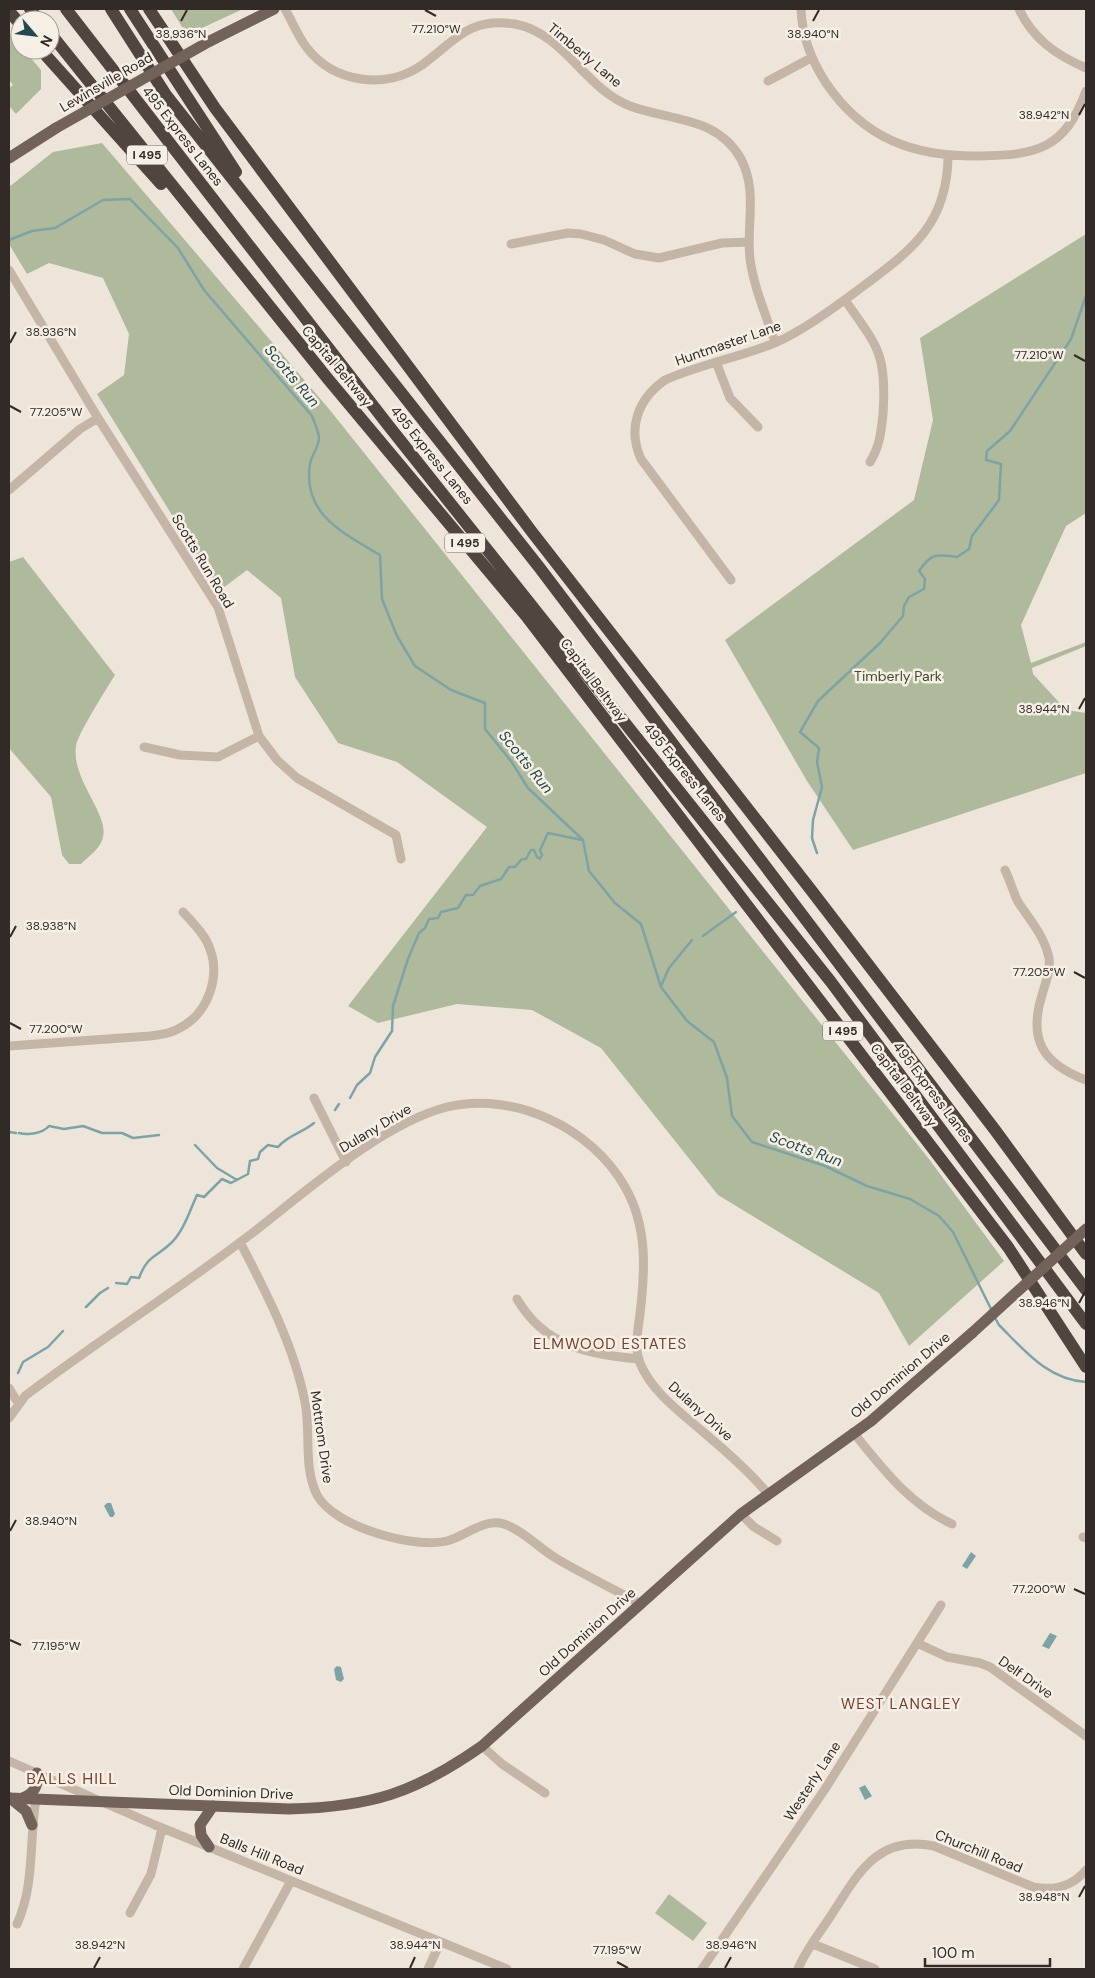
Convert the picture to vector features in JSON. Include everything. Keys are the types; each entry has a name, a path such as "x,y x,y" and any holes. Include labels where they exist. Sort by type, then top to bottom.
{"highway":[{"name":"495 Express Lanes","path":"66,9 274,280 825,974 1086,1324"},
{"name":"495 Express Lanes","path":"111,9 166,95 539,567 1086,1290"},
{"path":"130,9 281,241"},
{"path":"150,9 215,108 532,532 811,890 995,1130 1086,1254"},
{"name":"Capital Beltway","path":"60,46 245,277 527,617 1002,1240 1086,1367"},
{"path":"50,60 245,277"}],"main road":[{"name":"Lewinsville Road","path":"9,158 56,128 210,41 274,9"},
{"name":"Old Dominion Drive","path":"12,1799 325,1808 373,1801 406,1790 436,1776 482,1746 741,1514 900,1398 1086,1228"},
{"path":"12,1799 32,1793 37,1785 37,1773"},
{"path":"12,1799 26,1811 32,1825"},
{"path":"209,1847 201,1835 200,1825 213,1806"}],"street":[{"name":"Timberly Lane","path":"285,9 306,47 314,56 335,71 361,79 387,79 410,72 422,65 452,38 475,27 502,23 516,24 540,33 614,98 642,110 701,124 723,138 740,158 749,181 751,201 749,242 754,277 775,342"},
{"path":"801,9 804,34 811,58 835,96 848,111 868,128 891,141 910,148 948,155 1010,155 1034,151 1056,139 1073,121 1086,91"},
{"path":"1019,9 1032,31 1052,51 1086,68"},
{"path":"768,81 811,58"},
{"name":"Huntmaster Lane","path":"731,580 641,459 635,438 636,416 642,403 655,387 674,376 775,342 810,324 904,256 928,229 942,200 948,170 948,155"},
{"path":"511,244 568,234 581,234 604,240 635,254 659,258 722,243 749,242"},
{"name":"Scotts Run Road","path":"9,270 98,418 218,608 259,736 277,760 297,778 396,835 401,859"},
{"path":"845,300 874,341 883,366 885,380 881,437 870,462"},
{"path":"716,362 730,398 758,427"},
{"path":"9,490 80,429 98,418"},
{"path":"144,748 180,755 218,757 259,736"},
{"path":"1005,870 1019,902 1037,927 1049,958 1048,974 1037,1010 1036,1032 1039,1043 1045,1053 1058,1067 1086,1080"},
{"path":"9,1046 150,1036 168,1033 185,1025 198,1014 208,999 213,977 213,962 207,941 183,912"},
{"path":"314,1098 346,1162"},
{"name":"Dulany Drive","path":"9,1418 18,1403 56,1373 240,1242 346,1162 403,1124 451,1106 472,1104 507,1106 551,1120 571,1130 616,1173 627,1190 634,1207 644,1242 645,1256 636,1345 638,1359 645,1372 668,1402 750,1473 769,1495"},
{"name":"Mottrom Drive","path":"240,1242 277,1319 293,1360 305,1404 311,1478 318,1498 325,1507 346,1521 366,1529 418,1542 435,1543 448,1541 490,1523 506,1525 570,1566 641,1604"},
{"path":"518,1299 540,1328 569,1346 600,1355 638,1359"},
{"path":"9,1388 18,1403"},
{"path":"853,1432 913,1501 927,1511 952,1524"},
{"path":"741,1514 754,1527 777,1542"},
{"name":"Westerly Lane","path":"702,1969 825,1789 941,1605"},
{"name":"Delf Drive","path":"916,1644 947,1657 980,1663 990,1668 1086,1736"},
{"path":"482,1746 502,1764 545,1793"},
{"name":"Balls Hill Road","path":"9,1761 162,1828 507,1969"},
{"path":"17,1924 28,1893 32,1825 36,1799"},
{"path":"130,1913 151,1874 162,1828"},
{"name":"Churchill Road","path":"798,1969 866,1865 885,1850 897,1845 921,1843 934,1846 1033,1887 1044,1889 1063,1887 1073,1882 1086,1870"},
{"path":"243,1969 290,1880"},
{"path":"428,1969 440,1943"},
{"path":"813,1944 875,1969"}],"green space":[{"path":"171,9 243,9 187,35"},
{"path":"9,33 10,60 32,60 41,70 41,89 16,114 9,106 9,88 13,85 9,80"},
{"path":"102,143 329,409 929,1159 1004,1261 909,1346 879,1293 718,1195 601,1048 532,1010 457,1004 378,1023 348,1006 487,827 397,762 338,743 295,677 281,598 247,570 219,591 97,394 124,375 129,334 103,278 49,263 27,274 9,244 9,187 53,152"},
{"name":"Timberly Park","path":"1086,234 1086,513 1066,526 1021,625 1031,663 1086,642 1086,646 1032,668 1033,674 1066,710 1086,713 1086,773 853,850 807,781 725,640 914,500 933,420 920,338"},
{"path":"23,557 115,675 87,722 76,746 79,771 101,818 103,828 103,837 100,845 81,864 69,864 62,855 51,797 9,748 9,562"},
{"path":"669,1894 707,1923 693,1941 655,1913"}],"water":[{"path":"107,1503 111,1503 115,1514 113,1517 110,1517 104,1506"},
{"path":"971,1552 976,1556 967,1569 962,1566"},
{"path":"1050,1633 1057,1636 1049,1649 1042,1646"},
{"path":"337,1666 341,1667 344,1679 341,1682 336,1680 334,1669"},
{"path":"865,1785 872,1796 865,1800 859,1788"}],"waterway":[{"name":"Scotts Run","path":"9,240 32,231 55,228 103,200 130,199 178,248 204,290 312,416 319,438 310,464 309,481 312,496 319,509 339,530 380,555 382,599 397,636 415,666 451,690 485,703 485,729 511,761 528,788 583,840 589,871 615,903 641,924 661,987 687,1021 714,1042 727,1078 732,1116 752,1142 825,1166 867,1186 910,1199 939,1216 953,1232 992,1311"},
{"path":"817,853 812,838 813,820 822,787 817,762 819,748 800,732 818,701 880,643 903,616 904,606 909,597 924,589 925,579 919,571 927,561 939,555 957,557 969,549 972,536 999,500 1001,464 986,460 987,451 1010,431 1071,339 1086,296"},
{"path":"350,1098 357,1085 370,1073 375,1057 392,1031 393,1006 408,959 419,933 425,928 429,919 438,918 441,912 458,908 466,895 473,895 480,886 501,879 509,867 515,867 522,859 526,859 531,850 534,850 540,859 542,855 540,850 548,833 582,840"},
{"path":"703,936 736,912"},
{"path":"661,986 669,968 692,940"},
{"path":"335,1110 339,1104"},
{"path":"116,1283 127,1284 131,1277 139,1278 148,1261 175,1239 197,1195 204,1197 222,1179 231,1183 248,1174 250,1161 258,1159 260,1152 268,1145 278,1147 314,1123"},
{"path":"19,1133 35,1133 43,1131 49,1126 64,1129 83,1126 102,1133 122,1133 133,1138 159,1135"},
{"path":"9,1132 16,1133"},
{"path":"195,1145 217,1168 237,1180"},
{"path":"86,1307 108,1288"},
{"name":"Scotts Run","path":"995,1318 999,1325 1027,1353 1048,1370 1072,1380 1086,1382"},
{"path":"18,1373 23,1362 48,1347 63,1331"}],"district":[{"name":"ELMWOOD ESTATES","path":"610,1344"},
{"name":"WEST LANGLEY","path":"901,1704"},
{"name":"BALLS HILL","path":"72,1778"}]}
